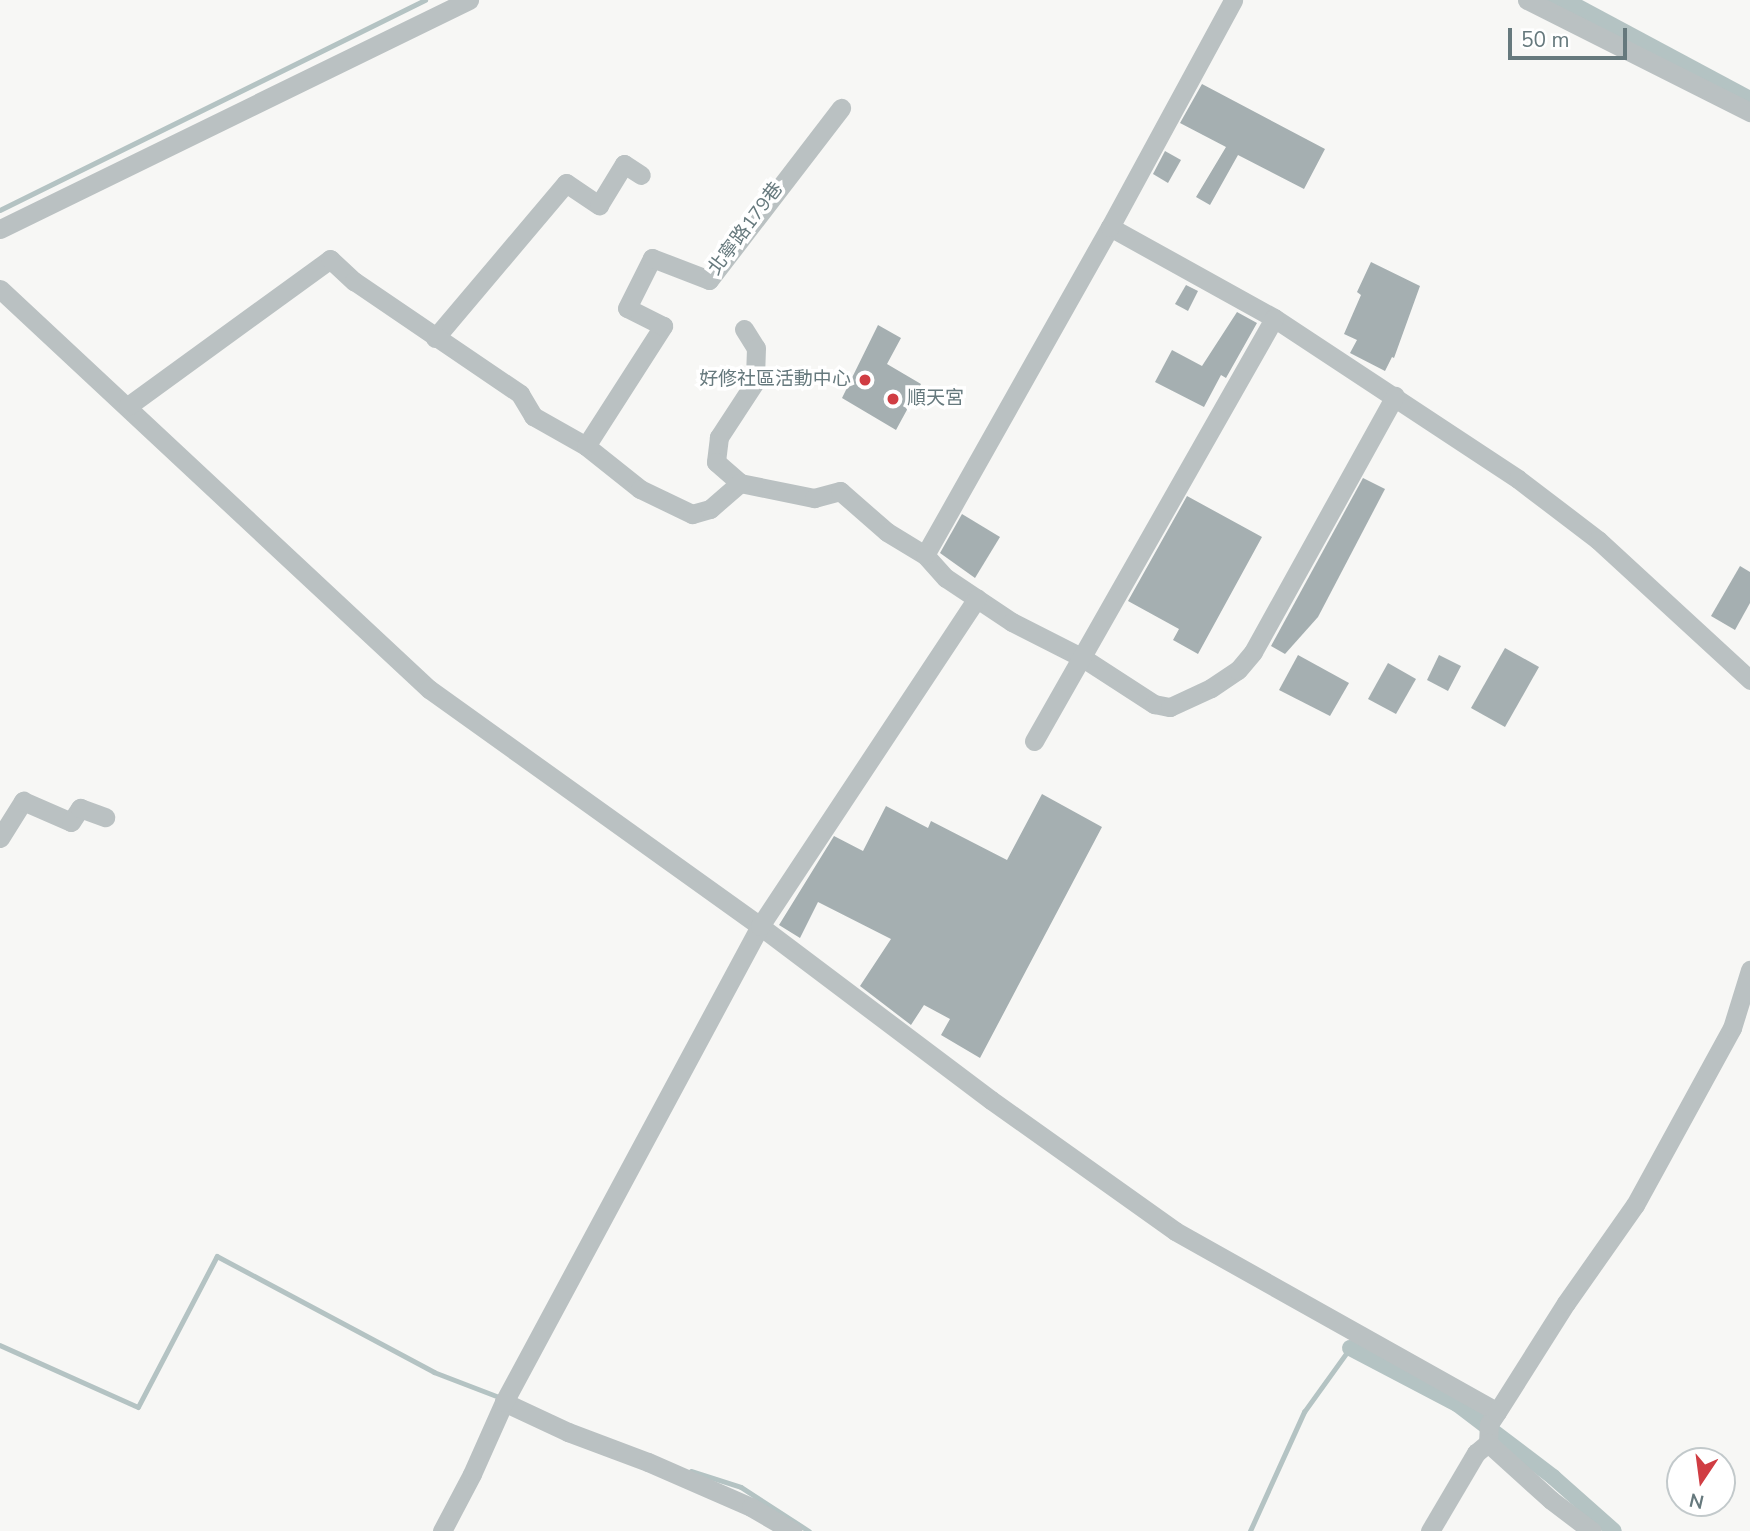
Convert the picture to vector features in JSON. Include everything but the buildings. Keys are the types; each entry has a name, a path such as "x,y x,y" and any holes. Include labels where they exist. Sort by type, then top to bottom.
{"street":[{"path":"0,229 470,0"},
{"path":"925,555 1110,227 1233,0"},
{"path":"1527,0 1750,111"},
{"name":"北寧路179巷","path":"586,446 663,326 627,308 652,258 709,280 841,108"},
{"path":"435,338 566,183 599,205 624,164 642,176"},
{"path":"1110,227 1274,318 1518,479 1598,540 1750,680"},
{"path":"128,406 330,259 354,281 520,394 533,416 586,446 640,489 692,514 710,509 740,483"},
{"path":"0,289 429,689 760,926 991,1100 1175,1231 1490,1428 1551,1500 1592,1531"},
{"path":"1034,741 1083,659 1274,318"},
{"path":"744,329 756,348 755,382 719,437 716,462 740,483 814,498 840,491 887,532 925,555 946,578 1012,622 1083,659 1154,704 1170,707 1211,688 1238,670 1253,652 1395,396"},
{"path":"442,1531 472,1474 504,1402 760,926 977,598"},
{"path":"0,838 23,801 71,822 80,808 105,817"},
{"path":"1430,1531 1566,1303 1636,1205 1732,1028 1750,970"},
{"path":"504,1402 568,1432 751,1507 792,1531"}],"shaded area":[{"path":"1543,0 1582,0 1750,90 1750,111"}],"waterway":[{"path":"0,210 425,0"},
{"path":"0,1345 138,1407 217,1256 434,1372 499,1397"},
{"path":"1250,1531 1304,1412 1350,1348"},
{"path":"1350,1348 1457,1404 1553,1477 1614,1531"},
{"path":"691,1471 741,1487 809,1531"}],"place":[{"name":"好修社區活動中心","path":"865,380"},
{"name":"順天宮","path":"893,399"}]}
